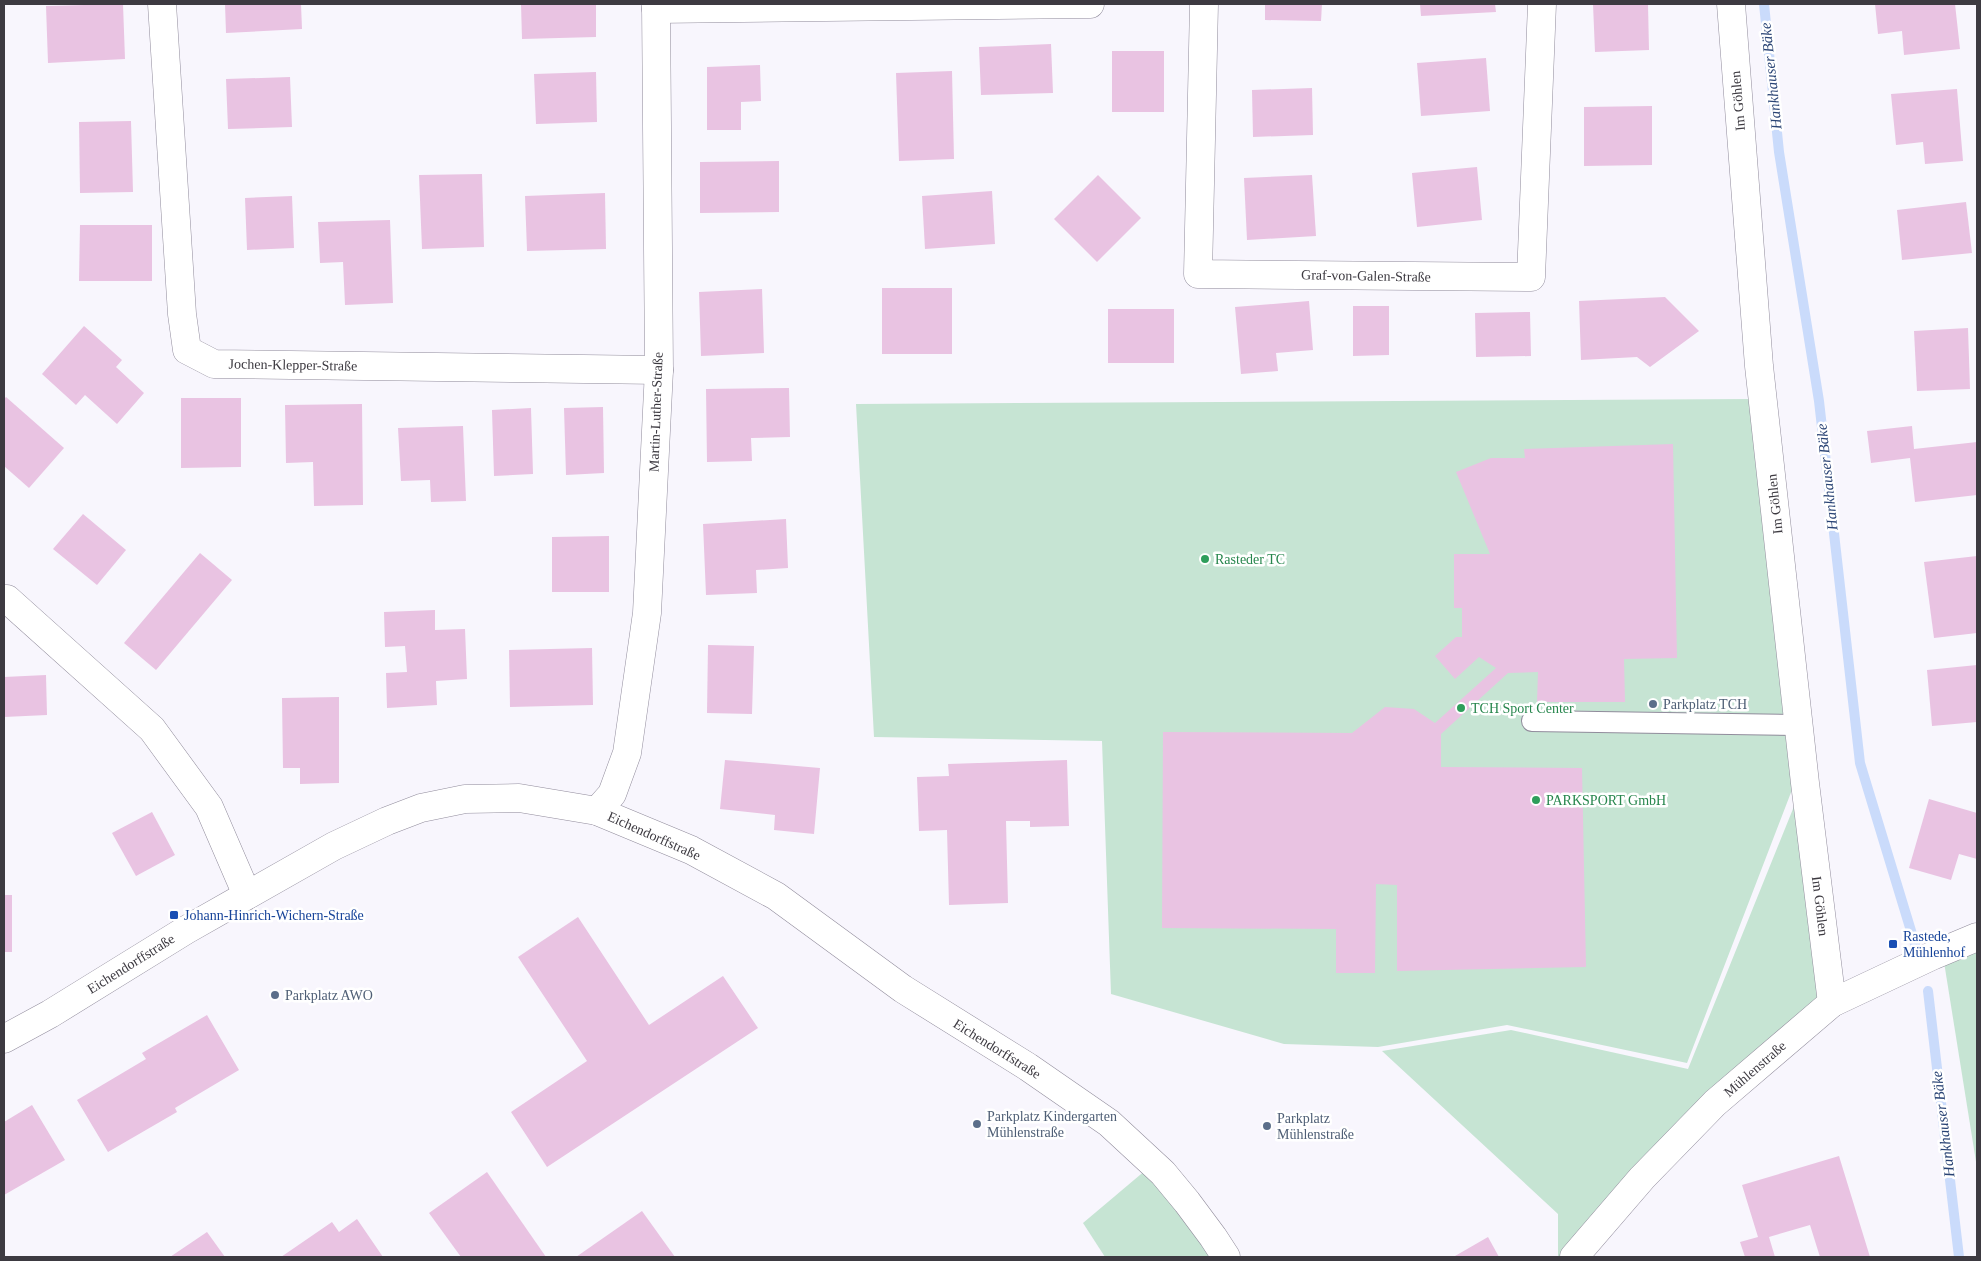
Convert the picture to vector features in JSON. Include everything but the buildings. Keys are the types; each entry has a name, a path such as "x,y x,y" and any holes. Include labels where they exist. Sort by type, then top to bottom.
{"street":[{"name":"Jochen-Klepper-Straße","path":"162,4 182,314 187,350 214,364 659,370"},
{"path":"656,6 1090,4"},
{"name":"Graf-von-Galen-Straße","path":"1204,4 1198,274 1531,277 1542,4"},
{"name":"Im Göhlen","path":"1731,4 1760,366 1799,725 1832,1003"},
{"name":"Martin-Luther-Straße","path":"597,811 612,794 627,753 646,622 659,370 656,6"},
{"path":"4,600 7,599 152,729 209,807 247,895"},
{"name":"Eichendorffstraße","path":"4,1039 50,1014 186,930 247,895 334,846 387,820 421,808 465,799 519,798 597,811 691,850 776,896 903,989 1028,1067 1109,1123 1162,1173 1181,1194 1226,1257"},
{"name":"Mühlenstraße","path":"1574,1257 1642,1178 1715,1103 1832,1003 1934,955 1977,938"}],"lane":[{"path":"1532,721 1799,725"}],"green space":[{"path":"1753,399 1795,782 1687,1063 1507,1025 1378,1047 1284,1044 1111,994 1102,741 874,737 856,404"},
{"path":"1799,794 1823,998 1565,1257 1558,1257 1558,1214 1382,1051 1511,1030 1688,1069"},
{"path":"1977,940 1977,1168 1944,962"},
{"path":"1153,1164 1226,1257 1105,1257 1083,1223"}],"waterway":[{"name":"Hankhauser Bäke","path":"1764,4 1779,152 1819,401 1860,763 1915,944"},
{"name":"Hankhauser Bäke","path":"1928,991 1959,1257"}],"place":[{"name":"Rasteder TC","path":"1205,559"},
{"name":"Parkplatz TCH","path":"1653,704"},
{"name":"TCH Sport Center","path":"1461,708"},
{"name":"PARKSPORT GmbH","path":"1536,800"},
{"name":"Johann-Hinrich-Wichern-Straße","path":"174,915"},
{"name":"Rastede, Mühlenhof","path":"1893,944"},
{"name":"Parkplatz AWO","path":"275,995"},
{"name":"Parkplatz Kindergarten Mühlenstraße","path":"977,1124"},
{"name":"Parkplatz Mühlenstraße","path":"1267,1126"}]}
